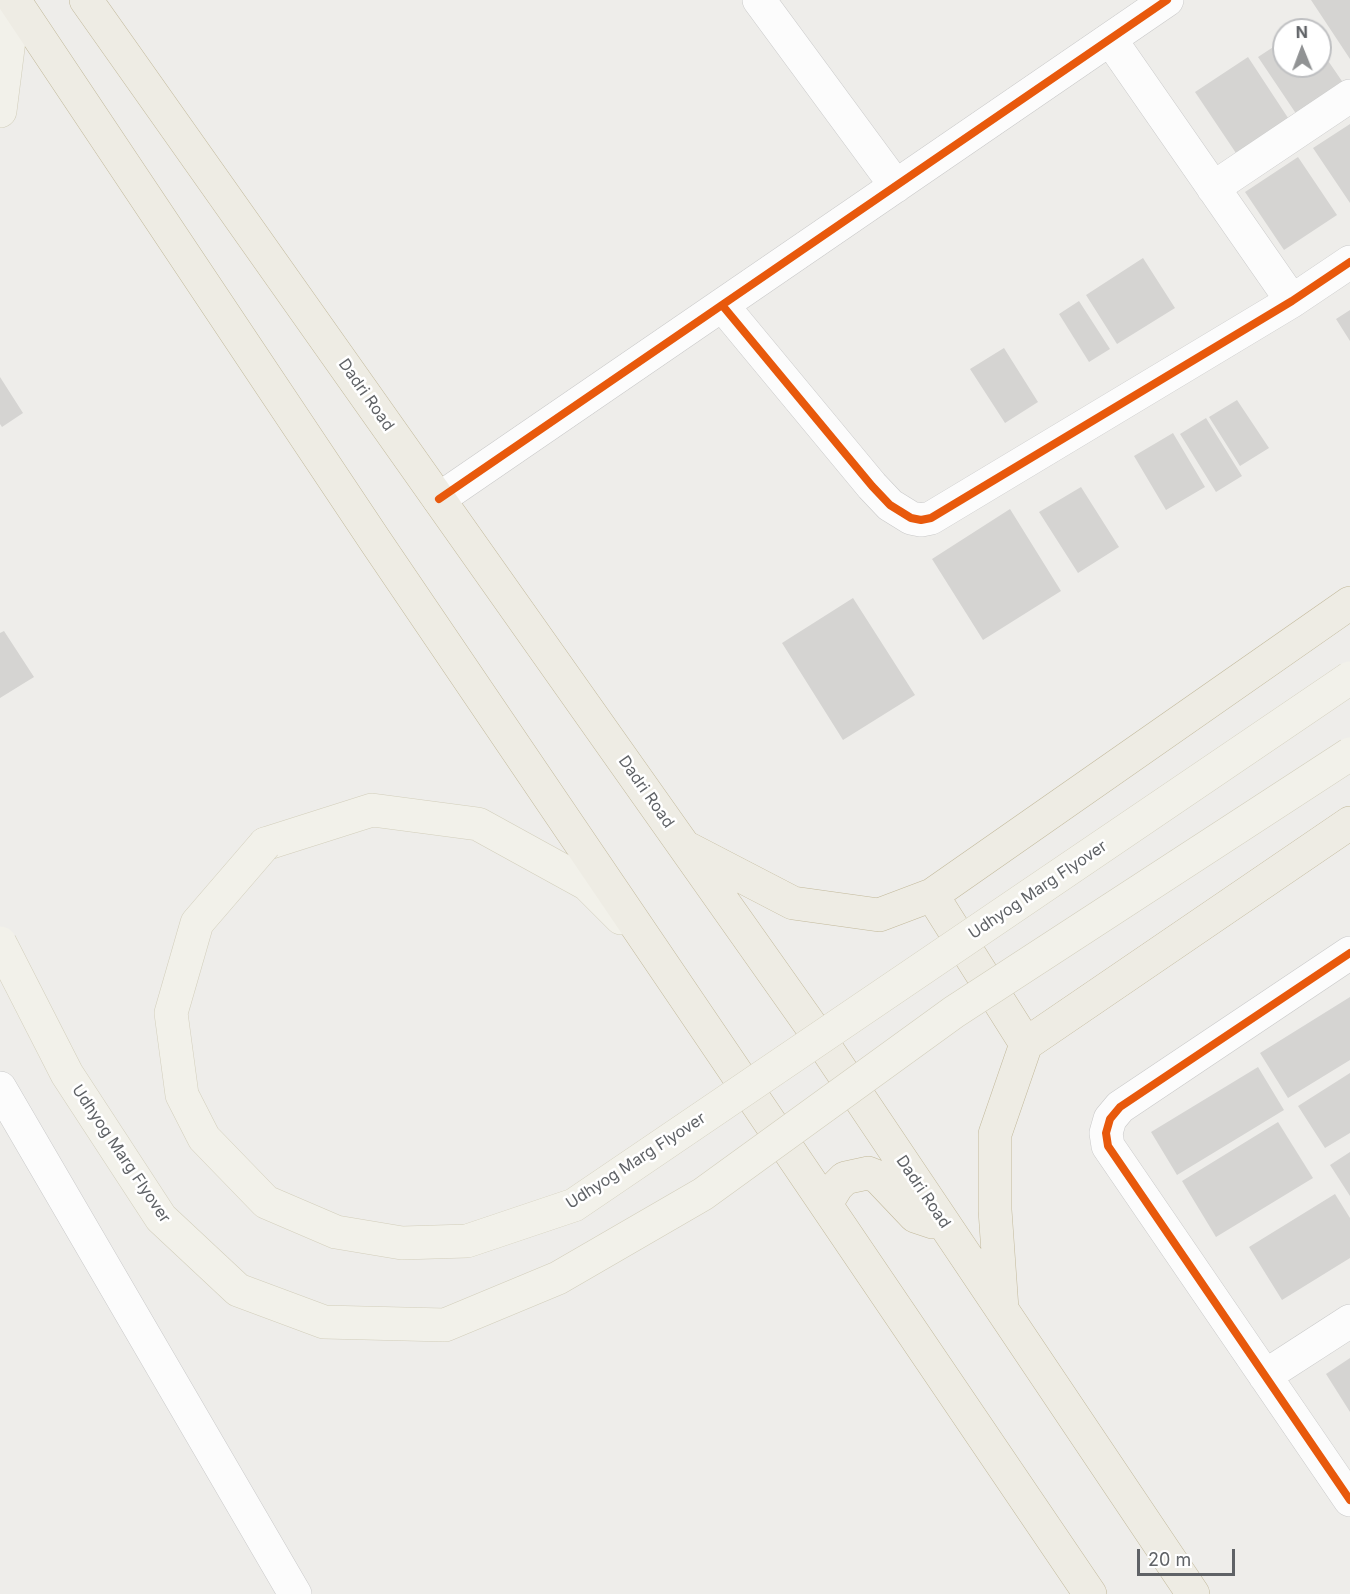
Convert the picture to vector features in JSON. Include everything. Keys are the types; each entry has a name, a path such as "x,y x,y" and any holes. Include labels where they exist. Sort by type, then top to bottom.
{"highway":[{"path":"14,0 383,552 1090,1594"},
{"name":"Dadri Road","path":"86,0 822,1042 1192,1594"},
{"path":"685,847 793,903 879,915 932,895 1350,603"},
{"path":"1002,1310 995,1210 995,1134 1026,1044 1350,823"},
{"path":"932,895 1026,1044"},
{"path":"826,1204 845,1178 868,1173 878,1177 915,1216 933,1222 943,1222"}],"main road":[{"path":"0,111 14,0"},
{"name":"Udhyog Marg Flyover","path":"657,955 587,884 478,824 372,810 265,844 197,923 171,1013 182,1095 204,1138 266,1202 336,1232 402,1243 467,1241 574,1205 1350,678"},
{"name":"Udhyog Marg Flyover","path":"0,943 67,1074 161,1218 238,1290 324,1322 445,1325 558,1278 703,1194 954,1012 1350,754"}],"street":[{"path":"759,0 896,186"},
{"path":"439,499 1167,0"},
{"path":"1110,39 1292,301"},
{"path":"1213,188 1350,96"},
{"path":"722,305 872,486 890,505 911,518 921,520 931,518 1292,301 1350,262"},
{"path":"1350,953 1120,1107 1110,1119 1106,1133 1108,1146 1350,1500"},
{"path":"4,1105 295,1594"},
{"path":"1266,1376 1350,1321"}],"building":[{"path":"1311,0 1350,0 1350,59 1332,32 1332,18 1323,18"},
{"path":"1272,48 1272,78 1258,57"},
{"path":"1248,57 1294,127 1242,162 1195,92"},
{"path":"1332,67 1346,87 1299,118 1272,78 1332,78"},
{"path":"1350,124 1350,203 1313,148"},
{"path":"1298,157 1337,215 1284,250 1245,192"},
{"path":"1143,258 1175,308 1117,344 1086,295"},
{"path":"1079,301 1110,349 1089,362 1059,314"},
{"path":"1350,310 1350,341 1336,319"},
{"path":"1004,348 1038,402 1005,423 970,369"},
{"path":"0,377 23,413 2,427 0,424"},
{"path":"1237,400 1269,448 1240,466 1209,417"},
{"path":"1206,418 1242,476 1216,492 1180,434"},
{"path":"1173,433 1205,487 1166,510 1134,456"},
{"path":"1081,487 1119,547 1078,573 1039,512"},
{"path":"1010,509 1061,591 983,640 932,559"},
{"path":"853,598 915,695 843,740 782,643"},
{"path":"4,631 34,677 0,698 0,633"},
{"path":"1350,997 1350,1060 1288,1098 1260,1053"},
{"path":"1258,1067 1284,1110 1177,1175 1151,1132"},
{"path":"1350,1073 1350,1133 1325,1148 1298,1106"},
{"path":"1278,1122 1313,1178 1216,1237 1182,1181"},
{"path":"1350,1152 1350,1196 1330,1165"},
{"path":"1335,1194 1350,1218 1350,1258 1282,1300 1249,1247"},
{"path":"1350,1358 1350,1412 1326,1374"}],"cycle path":[{"path":"439,499 1167,0"},
{"path":"722,305 872,486 890,505 911,518 921,520 931,518 1292,301 1350,262"},
{"path":"1350,953 1120,1107 1110,1119 1106,1133 1108,1146 1350,1500"}]}
